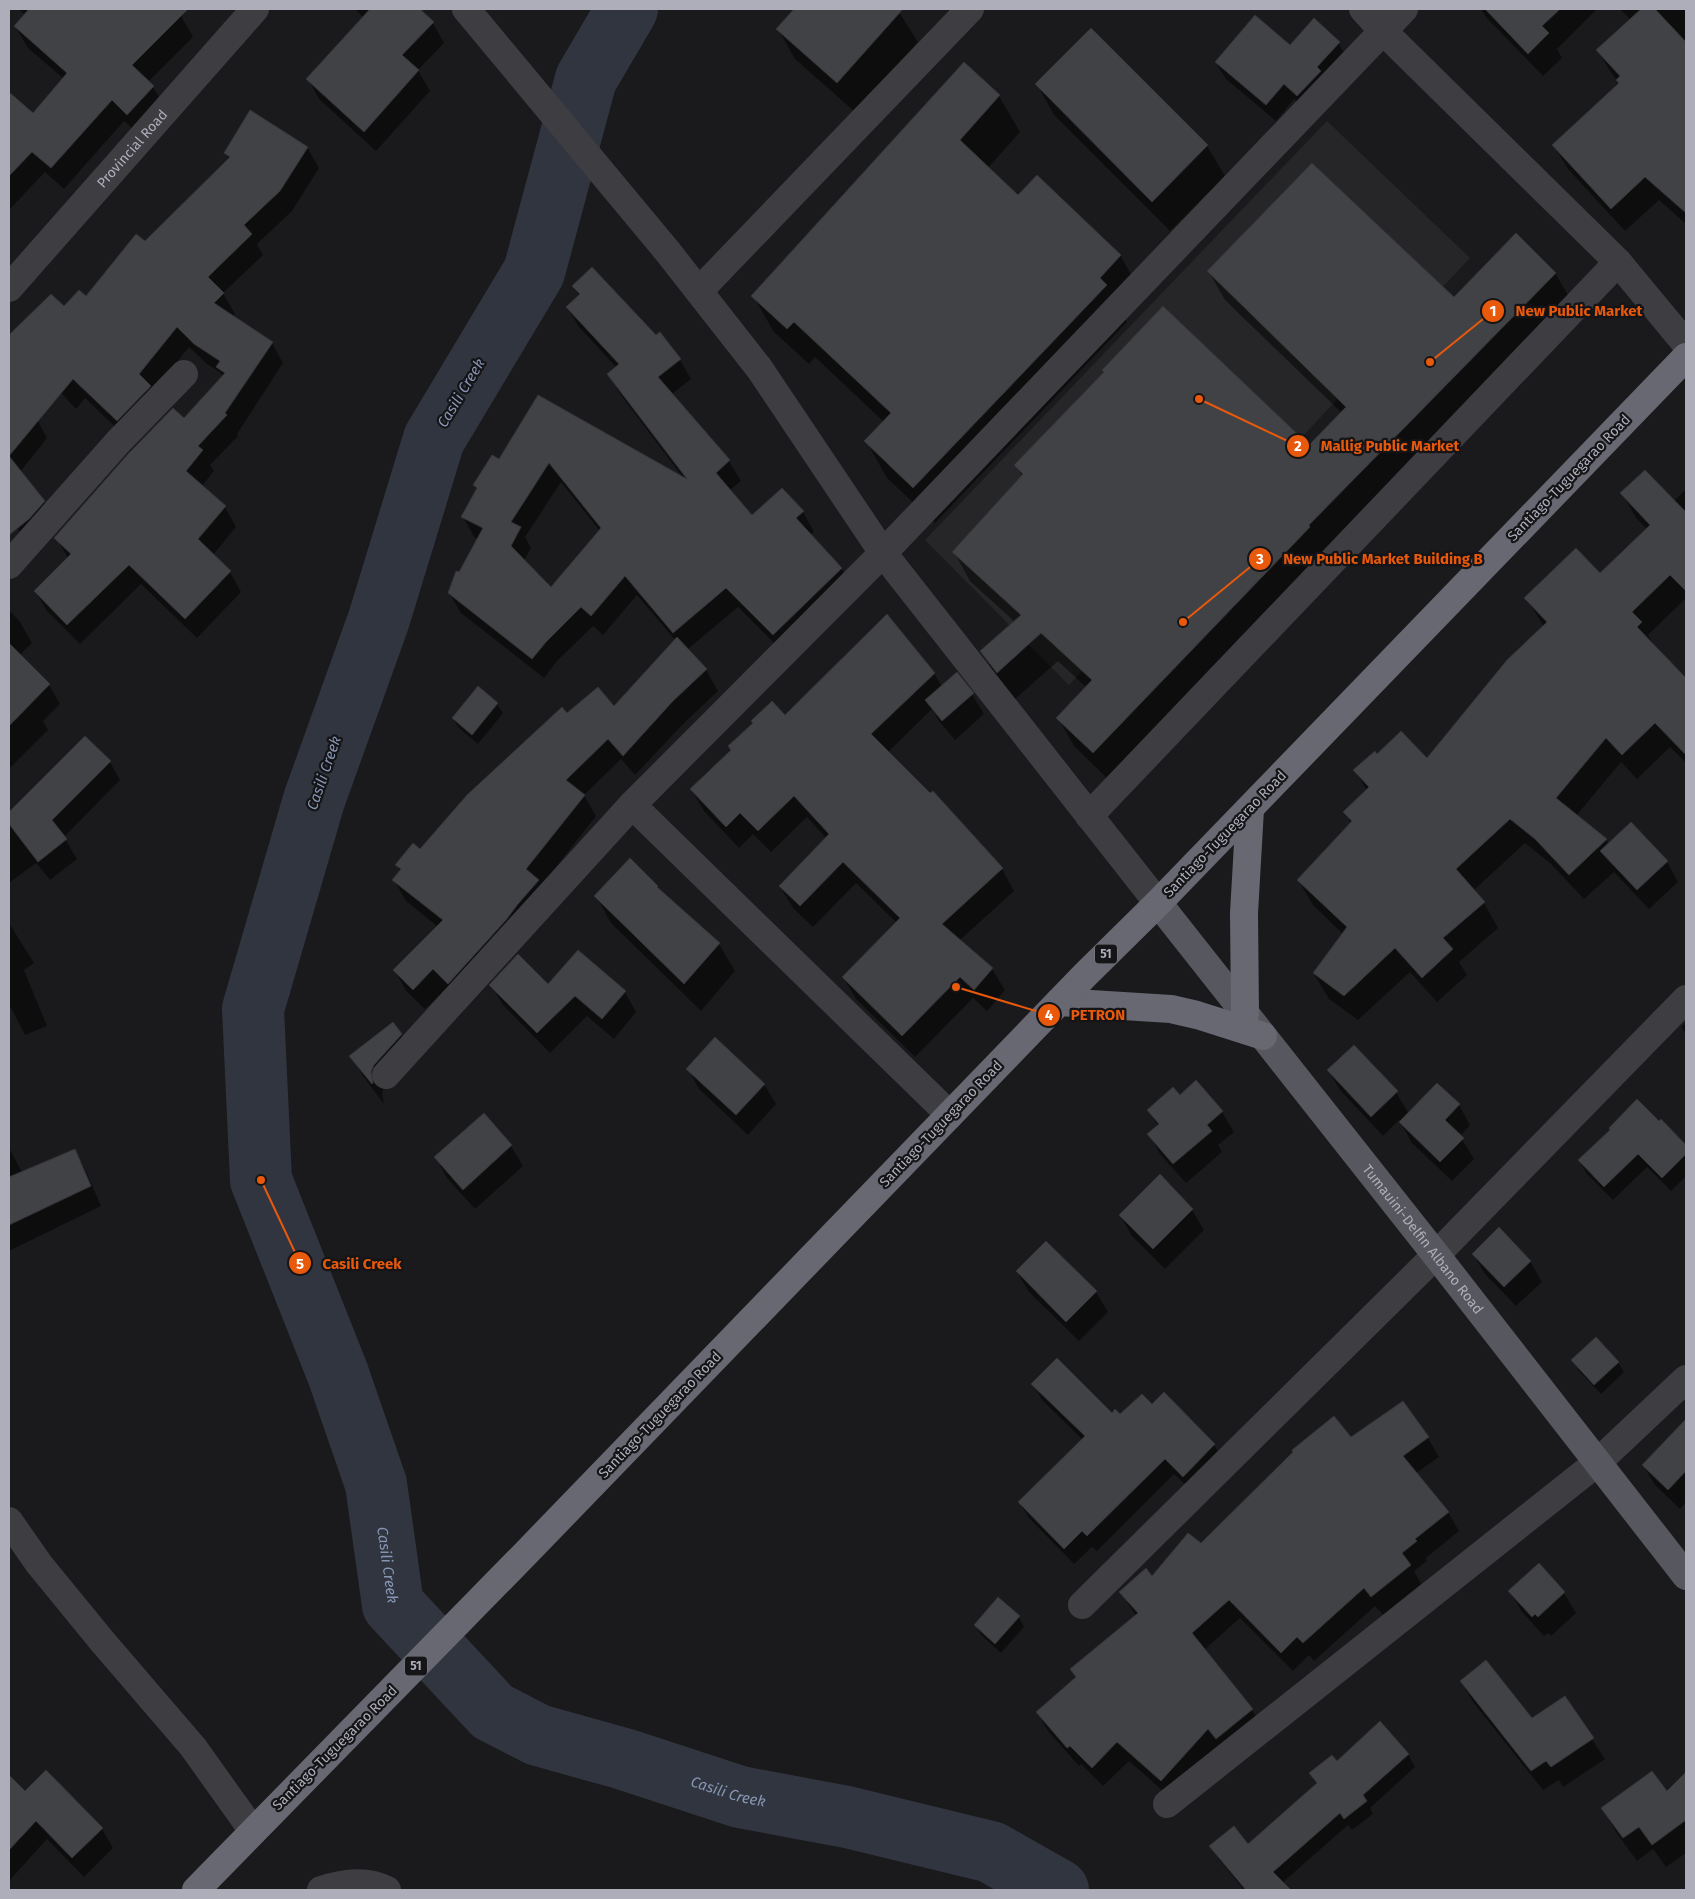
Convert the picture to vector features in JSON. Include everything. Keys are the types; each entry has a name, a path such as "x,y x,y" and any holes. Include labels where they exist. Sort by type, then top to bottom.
{"highway":[{"name":"Santiago-Tuguegarao Road","path":"196,1890 527,1552 1059,1002 1158,903 1686,357"},
{"path":"1245,1014 1244,913 1250,808"},
{"path":"1059,1002 1171,1009 1197,1015 1263,1036"}],"main road":[{"name":"Tumauini-Delfin Albano Road","path":"1158,903 1686,1576"}],"street":[{"name":"Provincial Road","path":"9,288 255,9"},
{"path":"466,9 668,252 760,368 883,553 1158,903"},
{"path":"699,291 970,9"},
{"path":"1363,9 1383,31 1618,262 1686,344"},
{"path":"386,1075 632,805 883,553 1404,9"},
{"path":"1089,816 1618,262"},
{"path":"9,565 118,442 184,374"},
{"path":"632,805 950,1115"},
{"path":"1082,1605 1436,1255 1686,999"},
{"path":"1167,1804 1598,1462 1686,1379"},
{"path":"9,1521 39,1564 193,1747 253,1831"},
{"path":"322,1890 340,1884 375,1884 387,1890"}],"shaded area":[{"path":"1327,121 1470,258 1069,685 925,540"}],"building":[{"path":"29,9 188,9 132,65 154,86 127,115 112,100 51,168 32,152 9,176 9,92 33,113 67,73 14,26"},
{"path":"370,9 420,9 434,22 402,55 419,70 364,132 306,79"},
{"path":"794,9 903,9 837,83 776,29"},
{"path":"1485,9 1560,9 1542,26 1549,33 1528,54"},
{"path":"1641,9 1655,9 1686,42 1686,213 1645,177 1611,209 1552,145 1619,83 1616,80 1620,76 1596,50"},
{"path":"1255,15 1290,45 1314,18 1340,42 1317,67 1321,71 1297,96 1284,84 1266,105 1215,62"},
{"path":"1091,28 1208,145 1152,202 1035,84"},
{"path":"964,62 1000,95 960,140 1018,195 1037,175 1121,255 1100,278 1107,285 913,488 864,441 891,413 794,322 787,329 751,296"},
{"path":"250,110 308,147 280,191 244,225 252,234 208,277 224,293 214,303 273,342 225,413 227,415 198,446 203,450 186,471 226,506 198,539 231,571 185,619 129,565 67,625 34,591 71,554 54,538 129,453 173,408 184,418 225,373 216,367 220,361 194,344 177,327 139,374 151,386 117,421 73,379 9,456 9,335 51,294 64,306 79,290 86,296 136,234 145,241 230,157 224,153"},
{"path":"1312,163 1454,297 1516,233 1556,273 1309,525 1310,527 1093,753 1056,718 1092,680 1041,633 997,673 980,651 1021,615 952,552 1023,474 1014,465 1104,372 1102,370 1163,306 1309,445 1346,407 1207,271"},
{"path":"592,267 656,335 660,332 681,359 658,377 730,460 716,473 752,515 782,488 804,511 796,518 842,568 773,635 726,588 673,633 625,576 591,616 581,607 532,659 448,593 456,571 459,572 483,528 461,517 477,488 473,485 492,455 499,459 538,395 687,479 607,374 619,364 566,307 580,294 572,286","holes":["549,463 601,528 551,587 511,546 521,527 511,522"]},
{"path":"9,456 45,501 29,519 9,535"},
{"path":"1645,470 1686,512 1686,591 1670,575 1632,612 1642,622 1637,627 1686,678 1686,755 1655,723 1622,755 1606,738 1556,798 1607,839 1569,875 1535,839 1510,819 1456,869 1485,902 1443,938 1453,949 1422,978 1395,948 1344,996 1313,973 1347,927 1297,880 1352,821 1343,812 1369,787 1353,770 1375,751 1377,754 1401,731 1427,758 1507,660 1547,622 1524,598 1576,548 1600,573 1650,525 1620,493"},
{"path":"887,614 935,673 871,734 930,793 933,791 1003,868 942,924 993,968 974,990 960,977 902,1036 842,977 900,918 843,862 800,906 779,886 829,834 794,796 758,831 740,813 726,827 690,789 731,750 728,746 753,723 751,721 772,701 785,715"},
{"path":"677,637 707,669 673,701 623,756 608,739 566,780 585,795 526,869 539,880 506,920 448,984 433,969 413,990 393,970 443,920 392,880 401,869 395,865 413,843 420,849 467,795 562,707 567,713 598,687 614,706"},
{"path":"9,643 50,684 9,726"},
{"path":"957,672 974,693 942,721 925,700"},
{"path":"478,686 498,703 472,735 452,718"},
{"path":"85,736 111,761 52,820 67,839 38,862 9,824 9,812"},
{"path":"1631,822 1668,861 1637,890 1600,851"},
{"path":"630,858 657,887 720,943 684,984 594,896"},
{"path":"578,950 626,991 602,1019 575,996 537,1033 489,985 518,954 548,984"},
{"path":"393,1022 402,1034 374,1065 371,1072 372,1084 349,1056"},
{"path":"715,1037 765,1084 736,1115 686,1069"},
{"path":"1354,1045 1398,1091 1371,1117 1327,1070"},
{"path":"1196,1080 1223,1111 1207,1125 1212,1131 1173,1164 1147,1134 1159,1124 1147,1110 1173,1087 1180,1095"},
{"path":"1437,1083 1460,1104 1445,1120 1464,1138 1440,1162 1399,1122"},
{"path":"1637,1099 1659,1121 1661,1119 1686,1145 1686,1154 1662,1178 1638,1154 1604,1187 1578,1160 1610,1130 1609,1128"},
{"path":"484,1113 512,1145 463,1190 434,1157"},
{"path":"75,1149 91,1186 9,1225 9,1177"},
{"path":"1160,1174 1193,1209 1153,1249 1119,1215"},
{"path":"1499,1227 1531,1261 1504,1287 1472,1254"},
{"path":"1046,1241 1097,1291 1066,1322 1016,1271"},
{"path":"1596,1337 1619,1362 1594,1385 1571,1360"},
{"path":"1057,1358 1112,1413 1115,1409 1120,1414 1142,1394 1152,1404 1164,1392 1215,1444 1183,1477 1165,1459 1087,1536 1082,1531 1064,1549 1018,1502 1085,1436 1031,1384"},
{"path":"1403,1401 1429,1437 1403,1456 1449,1512 1415,1539 1417,1541 1402,1553 1411,1565 1371,1597 1364,1588 1303,1643 1297,1637 1281,1653 1229,1600 1192,1633 1253,1709 1216,1739 1208,1729 1161,1781 1117,1742 1092,1768 1070,1746 1067,1748 1036,1712 1076,1677 1070,1669 1138,1613 1119,1592 1146,1568 1152,1576 1188,1533 1201,1543 1293,1452 1292,1450 1334,1416 1351,1437"},
{"path":"1686,1419 1686,1471 1668,1490 1642,1465"},
{"path":"1539,1563 1565,1592 1538,1617 1535,1614 1532,1617 1508,1591"},
{"path":"998,1597 1020,1616 995,1644 974,1625"},
{"path":"1486,1660 1532,1718 1565,1696 1594,1738 1551,1767 1546,1761 1531,1771 1460,1681"},
{"path":"1380,1721 1409,1754 1363,1795 1367,1801 1344,1819 1340,1813 1273,1872 1291,1890 1246,1890 1209,1846 1234,1826 1248,1844 1317,1783 1309,1773 1332,1755 1337,1761"},
{"path":"46,1770 103,1828 72,1858 36,1821 9,1850 9,1775 25,1791"},
{"path":"1652,1771 1667,1791 1686,1772 1686,1820 1652,1845 1639,1827 1623,1838 1601,1808"}],"waterway":[{"name":"Casili Creek","path":"627,9 586,79 534,272 434,439 379,619 314,800 253,1009 261,1180 338,1374 376,1484 393,1605 493,1712 538,1735 624,1759 740,1797 847,1817 991,1852 1058,1890"}],"place":[{"name":"New Public Market","path":"1430,362"},
{"name":"Mallig Public Market","path":"1199,399"},
{"name":"New Public Market Building B","path":"1183,622"},
{"name":"PETRON","path":"956,987"},
{"name":"Casili Creek","path":"261,1180"}]}
